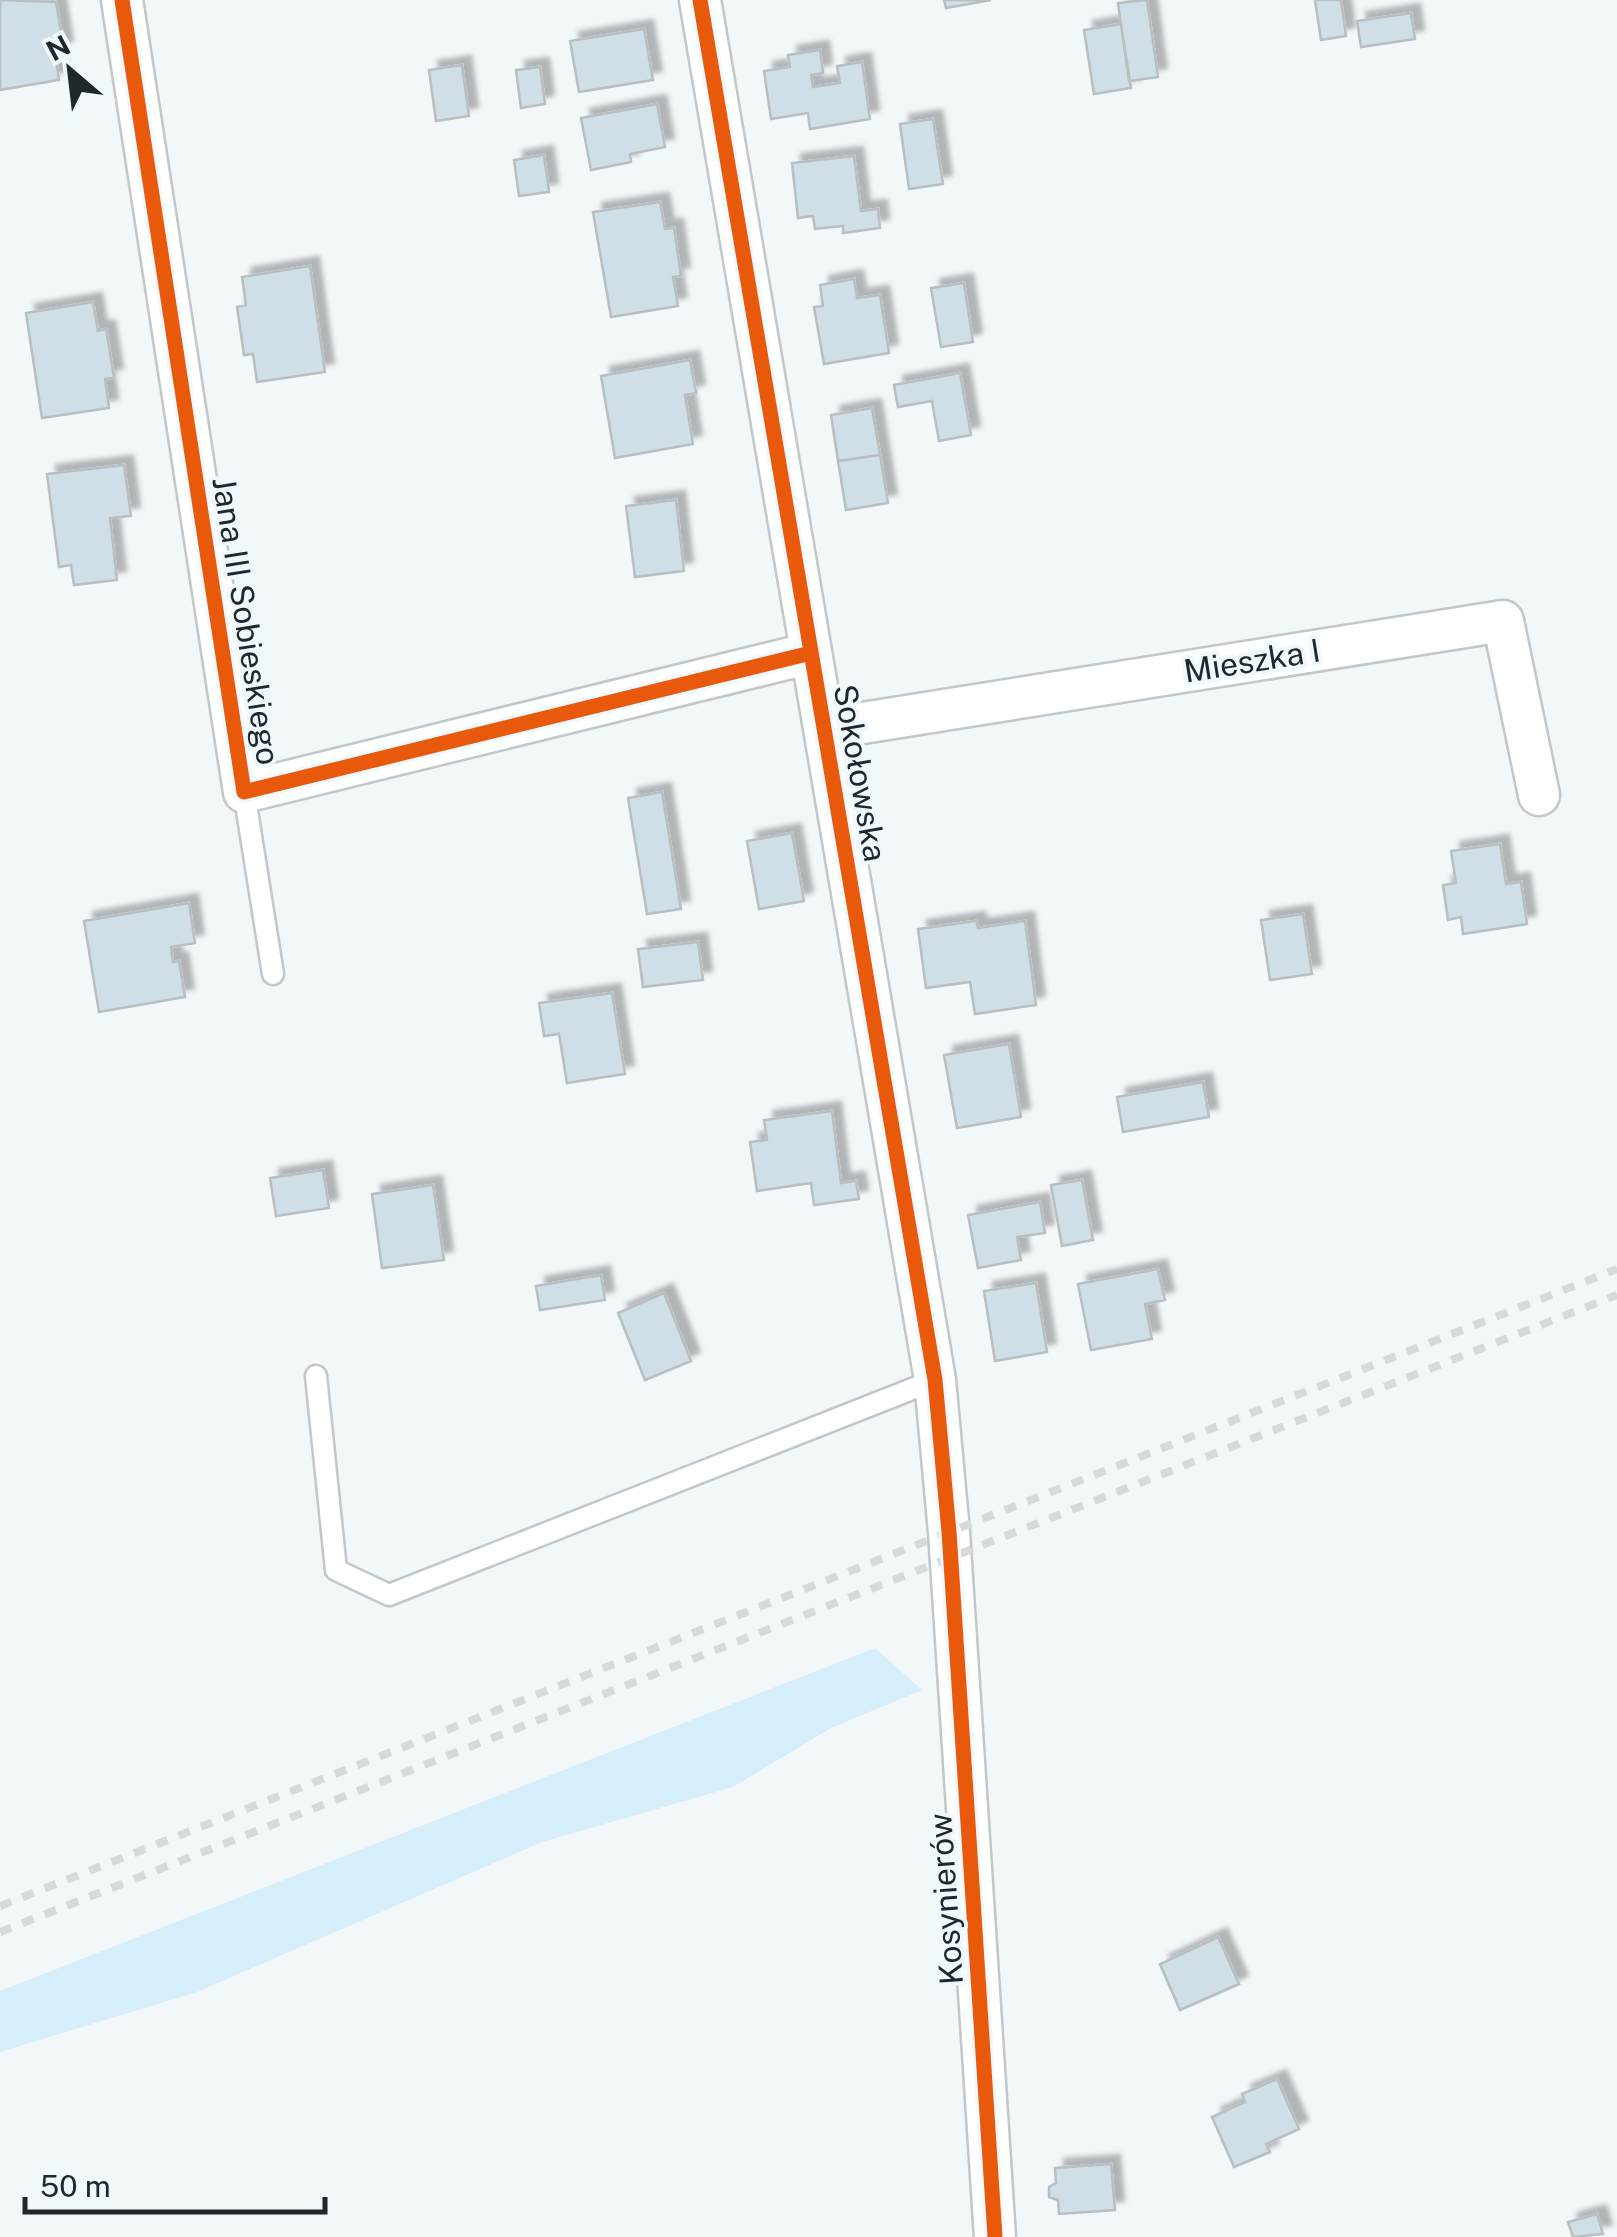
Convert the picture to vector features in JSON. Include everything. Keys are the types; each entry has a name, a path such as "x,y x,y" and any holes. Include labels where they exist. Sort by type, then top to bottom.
{"street":[{"name":"Jana III Sobieskiego","path":"122,0 244,792 811,652"},
{"name":"Sokołowska","path":"700,0 935,1380 949,1558"},
{"name":"Mieszka I","path":"825,729 1504,621 1539,796"},
{"name":"Kosynierów","path":"949,1558 995,2237"}],"lane":[{"path":"244,792 273,974"},
{"path":"316,1376 336,1570 388,1595 935,1380"}],"shaded area":[{"path":"875,1648 922,1690 831,1728 733,1787 542,1842 197,1992 0,2052 0,1991"}],"building":[{"path":"0,0 56,2 64,50 55,52 59,80 0,90"},
{"path":"944,0 991,0 946,8"},
{"path":"1147,0 1158,77 1129,81 1118,3"},
{"path":"1315,0 1341,0 1346,36 1321,40"},
{"path":"1411,13 1415,39 1361,47 1357,21"},
{"path":"1121,24 1131,88 1094,94 1084,30"},
{"path":"644,29 653,80 579,92 570,41"},
{"path":"820,50 823,73 811,75 813,87 840,83 837,66 862,62 870,119 810,129 808,113 771,119 764,71 790,67 788,55"},
{"path":"462,65 469,116 436,121 429,70"},
{"path":"540,67 545,104 521,108 516,70"},
{"path":"657,104 665,147 630,154 631,162 591,170 581,118"},
{"path":"933,119 943,184 909,189 900,124"},
{"path":"544,155 549,192 519,196 514,160"},
{"path":"854,156 861,211 878,209 880,228 843,233 843,226 815,229 813,216 798,218 792,163"},
{"path":"660,202 665,229 674,228 681,276 673,277 678,306 611,317 593,212"},
{"path":"310,266 325,372 257,382 253,354 244,355 237,307 246,305 242,277"},
{"path":"854,279 857,298 880,295 889,353 824,364 814,307 823,306 820,285"},
{"path":"964,283 973,342 941,347 931,288"},
{"path":"93,302 98,331 106,329 114,377 105,379 109,408 42,418 26,313"},
{"path":"690,360 696,393 685,395 693,444 615,458 601,376"},
{"path":"960,373 971,435 939,441 932,401 898,407 894,385"},
{"path":"872,408 880,455 838,461 831,415"},
{"path":"880,455 888,503 846,510 838,461"},
{"path":"124,465 131,516 110,518 117,580 74,585 71,565 59,567 47,474"},
{"path":"676,500 684,571 635,577 626,506"},
{"path":"662,792 681,909 647,914 628,798"},
{"path":"792,833 804,901 759,909 747,841"},
{"path":"1500,844 1506,884 1521,882 1527,924 1463,934 1461,917 1448,920 1443,885 1456,883 1451,851"},
{"path":"189,903 195,943 171,947 173,962 179,961 185,997 99,1012 84,921"},
{"path":"1303,914 1312,974 1270,980 1261,920"},
{"path":"976,921 978,928 1025,921 1036,1005 975,1014 970,982 926,988 918,929"},
{"path":"698,942 703,980 643,987 638,949"},
{"path":"612,993 625,1074 567,1083 559,1034 544,1036 539,1003"},
{"path":"1009,1044 1021,1117 957,1128 944,1055"},
{"path":"1203,1082 1209,1117 1123,1132 1117,1097"},
{"path":"832,1111 841,1183 856,1181 859,1199 814,1205 811,1183 757,1191 750,1142 767,1140 764,1120"},
{"path":"323,1170 329,1208 276,1216 270,1178"},
{"path":"1082,1180 1093,1240 1062,1246 1051,1185"},
{"path":"433,1185 444,1260 382,1268 372,1194"},
{"path":"1040,1202 1045,1233 1017,1237 1021,1260 978,1268 968,1215"},
{"path":"1158,1269 1165,1300 1145,1304 1152,1339 1091,1350 1078,1284"},
{"path":"601,1275 605,1300 540,1310 536,1286"},
{"path":"1036,1283 1047,1352 995,1361 984,1291"},
{"path":"664,1293 691,1361 645,1380 618,1313"},
{"path":"1218,1937 1239,1984 1180,2010 1160,1964"},
{"path":"1277,2079 1299,2129 1266,2144 1270,2152 1234,2167 1212,2117 1245,2102 1242,2094"},
{"path":"1111,2164 1115,2210 1059,2214 1058,2200 1049,2197 1049,2187 1056,2183 1055,2168"},
{"path":"1597,2214 1603,2234 1573,2237 1568,2222"}],"railway":[{"path":"0,1906 1617,1269"},
{"path":"0,1932 1617,1295"}],"cycle path":[{"path":"122,0 244,792 811,653"},
{"path":"700,0 935,1380 949,1532 995,2237"}]}
